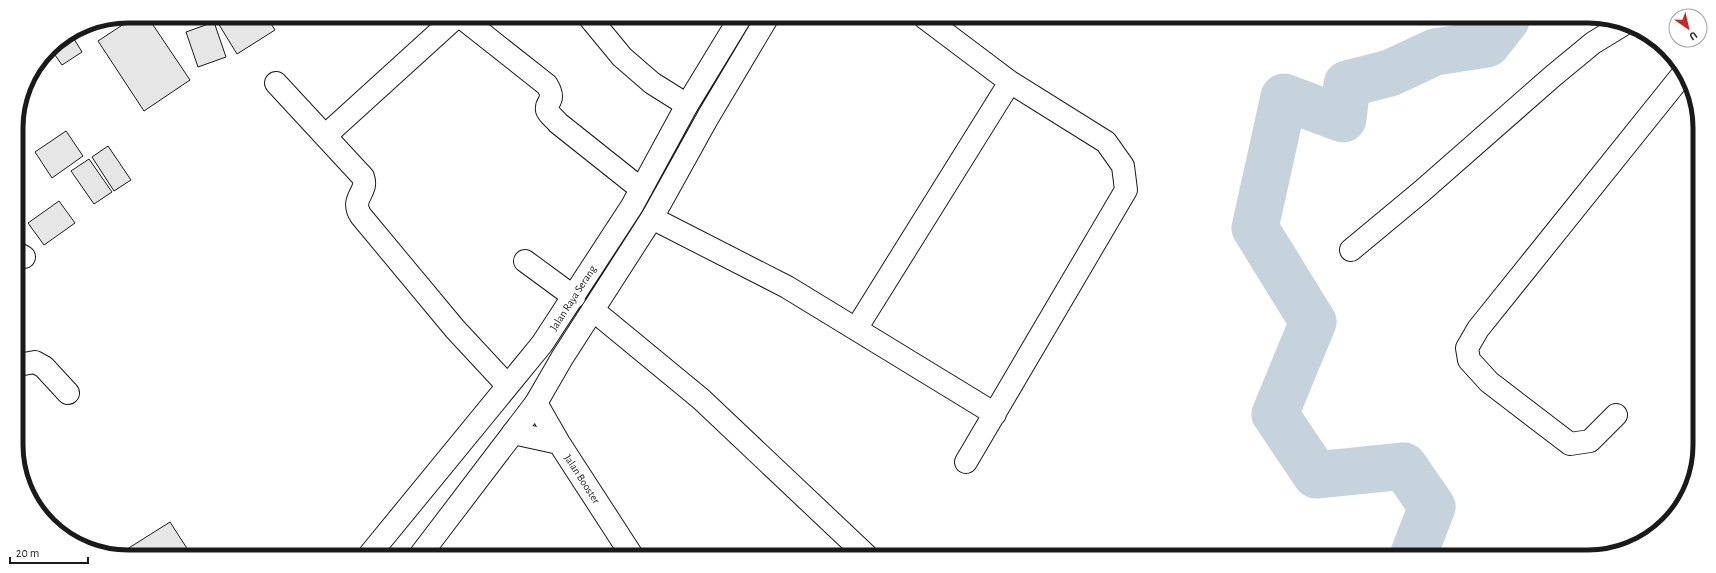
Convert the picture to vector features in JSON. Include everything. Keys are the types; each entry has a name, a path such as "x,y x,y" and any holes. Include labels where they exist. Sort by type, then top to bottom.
{"main road":[{"path":"325,136 449,23"},
{"path":"469,23 547,84 552,98 547,111 558,123 641,189"},
{"path":"594,23 628,62 652,83 687,105"},
{"name":"Jalan Raya Serang","path":"373,550 542,344 632,206 687,105 737,23"},
{"path":"424,550 536,403 562,358 652,218 708,117 764,23"},
{"path":"932,23 1010,82 1106,142 1123,166 1126,190 966,462"},
{"path":"1351,250 1422,191 1593,42 1618,28"},
{"path":"1616,415 1590,441 1570,444 1489,382 1469,360 1467,348 1478,329 1680,78"},
{"path":"856,330 1010,82"},
{"path":"276,83 363,177 365,182 356,204 357,210 361,216 455,329 507,386"},
{"path":"652,218 787,287 995,414"},
{"path":"525,261 574,297"},
{"path":"594,310 701,399 861,550"},
{"path":"23,365 35,362 44,368 68,393"},
{"name":"Jalan Booster","path":"536,403 559,443 628,550"},
{"path":"513,433 559,443"}],"building":[{"path":"125,23 152,23 190,80 144,111 98,41"},
{"path":"214,23 226,57 198,67 186,32"},
{"path":"218,23 270,23 275,30 237,54"},
{"path":"74,39 82,52 62,65 54,54"},
{"path":"66,131 83,156 52,178 35,152"},
{"path":"108,146 131,180 114,191 92,157"},
{"path":"89,159 112,192 94,204 71,171"},
{"path":"59,201 75,223 44,245 28,223"},
{"path":"170,522 188,550 128,550 126,550"}],"waterway":[{"path":"1415,550 1432,507 1404,466 1316,475 1275,414 1313,322 1255,228 1284,97 1343,119 1347,84 1390,73 1435,52 1487,44 1504,23"}]}
